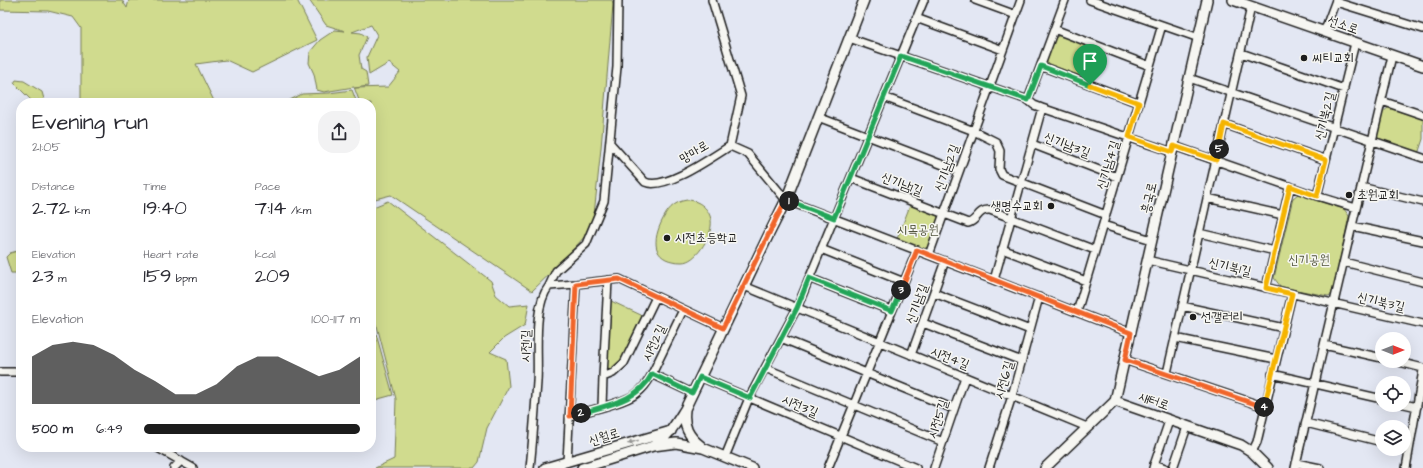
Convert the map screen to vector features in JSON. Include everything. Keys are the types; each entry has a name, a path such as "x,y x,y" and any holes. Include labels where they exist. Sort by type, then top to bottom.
{"street":[{"name":"시전1길","path":"530,468 537,381 538,321 540,303 556,271 586,244 604,201 617,67 618,0"},
{"path":"712,0 741,96 730,146"},
{"path":"652,446 661,441 671,431 685,409 786,200 864,0"},
{"path":"726,457 750,398 797,308 924,0"},
{"path":"975,0 1016,15"},
{"name":"신기남2길","path":"929,255 1021,0"},
{"path":"1028,100 1065,0"},
{"path":"1090,0 1105,3 1198,38"},
{"name":"흥국로","path":"1115,401 1207,0"},
{"name":"선소로","path":"1233,0 1423,66"},
{"path":"1324,32 1336,1 1423,29"},
{"name":"신기북1길","path":"1166,373 1252,7"},
{"path":"916,18 1003,50"},
{"name":"신기남4길","path":"1077,312 1162,25"},
{"path":"1054,29 1150,66"},
{"path":"849,38 990,87"},
{"name":"신기북2길","path":"1317,196 1355,43"},
{"path":"1241,53 1344,89"},
{"path":"1320,468 1296,465 1392,56"},
{"path":"1041,66 1139,103"},
{"path":"1189,78 1423,158"},
{"name":"신기남3길","path":"990,87 1028,100 1034,105 1042,108 1129,137 1173,149"},
{"path":"884,97 974,131 994,141 998,144 1000,151 998,166 1002,175 1106,215"},
{"path":"1382,101 1423,115"},
{"name":"신기남3길","path":"994,280 1042,108"},
{"path":"818,117 959,171"},
{"path":"1224,124 1326,160"},
{"name":"망마로","path":"610,143 645,182 653,184 672,180 730,146 748,154 786,200"},
{"name":"신기남3길","path":"1032,144 1117,178"},
{"path":"1173,149 1216,160 1317,196 1356,208"},
{"name":"신기남1길","path":"851,178 944,214"},
{"path":"1266,288 1290,186"},
{"path":"1361,187 1423,202"},
{"path":"1207,198 1283,215"},
{"path":"786,200 1131,333"},
{"path":"944,214 968,223 973,221 977,215 986,210 990,210 1095,250"},
{"path":"1103,225 1152,240"},
{"path":"1352,226 1423,241"},
{"name":"신기북1길","path":"1199,233 1275,251"},
{"path":"821,249 904,282"},
{"path":"1002,249 1086,281"},
{"path":"828,468 917,250"},
{"name":"신기북1길","path":"1148,260 1334,303"},
{"name":"신기남길","path":"911,355 945,261"},
{"path":"1344,262 1423,282"},
{"path":"809,278 892,311"},
{"path":"549,286 619,279 723,328"},
{"path":"602,407 608,280"},
{"path":"567,462 576,284"},
{"path":"744,286 879,342"},
{"path":"934,293 1030,330"},
{"path":"1252,452 1265,407 1292,294"},
{"name":"시전2길","path":"603,377 613,373 624,363 656,297"},
{"name":"시전6길","path":"989,468 1012,396 1039,297"},
{"name":"신기북3길","path":"1334,303 1423,324"},
{"path":"1182,306 1284,328"},
{"name":"시전2길","path":"570,416 602,407 635,395 648,382 683,310"},
{"name":"시전4길","path":"923,323 1022,361"},
{"path":"781,338 954,410"},
{"path":"1175,338 1276,359"},
{"name":"시전4길","path":"879,342 1087,427"},
{"path":"1324,344 1375,356"},
{"path":"1125,360 1265,407"},
{"path":"1411,366 1423,369 1411,430"},
{"name":"시전3길","path":"765,368 854,405"},
{"path":"0,372 16,372"},
{"path":"652,374 692,393"},
{"path":"1272,374 1375,397"},
{"name":"시전3길","path":"700,377 841,436"},
{"name":"시전5길","path":"934,468 965,377"},
{"path":"1045,468 1115,401"},
{"name":"새터로","path":"1115,401 1234,442 1252,452 1268,468"},
{"path":"854,405 943,442"},
{"path":"1411,406 1416,407"},
{"path":"685,409 685,422 687,430 693,440 703,448 752,468"},
{"path":"1165,468 1153,466 1170,421"},
{"path":"1306,423 1375,440"},
{"path":"1173,468 1187,427"},
{"name":"신월로","path":"545,468 671,431"},
{"path":"841,436 916,468"},
{"name":"신월로","path":"582,468 652,446 671,443 693,445 703,448"},
{"path":"165,452 193,468"},
{"path":"1406,468 1407,456"},
{"path":"174,468 181,461"}],"green space":[{"path":"0,0 122,0 127,8 129,0 297,0 317,40 252,72 226,60 196,64 213,98 81,98 81,28 73,17 48,11 0,10"},
{"path":"309,0 612,0 613,4 601,148 594,215 586,235 559,265 532,291 391,195 376,199 376,98 358,98 354,87 324,92 317,90 314,74 309,63 310,52 320,40 335,30 345,31 326,25","holes":["371,25 377,35 367,57 369,75 389,63 400,72 388,87 355,88 368,86 366,72 361,69 359,55 367,37 361,33 352,32"]},
{"path":"1060,35 1091,46 1079,77 1049,66 1046,61 1055,38"},
{"path":"16,80 24,81 42,92 44,98 29,98 14,83"},
{"path":"352,90 355,98 294,98 302,94"},
{"path":"1389,107 1423,118 1423,139 1418,154 1381,142 1377,135 1382,113"},
{"name":"신기공원","path":"1298,194 1344,209 1349,216 1333,294 1328,296 1281,287 1274,278 1293,198"},
{"path":"687,200 697,202 708,212 711,226 708,237 697,254 687,261 682,262 666,259 658,251 656,245 658,231 663,218 671,207"},
{"path":"388,201 491,281 496,295 509,306 529,304 525,325 504,338 490,352 506,359 509,386 487,428 479,462 474,468 375,468 394,459 396,399 376,326 376,206"},
{"name":"시목공원","path":"911,203 938,215 939,221 929,246 924,249 897,239"},
{"path":"16,251 16,273 11,273 6,257 10,253"},
{"path":"611,301 643,316 625,355 614,368 609,371 607,368"},
{"path":"376,334 393,395 376,400"}],"place":[{"name":"씨티교회","path":"1304,58"},
{"name":"초원교회","path":"1349,195"},
{"name":"생명수교회","path":"1051,206"},
{"name":"시전초등학교","path":"667,238"},
{"name":"선갤러리","path":"1193,317"}],"route":[{"path":"901,56 1028,100 1041,66 1090,85 1139,103 1129,137 1172,152 1174,146 1216,160 1224,124 1326,160 1317,196 1290,186 1266,288 1292,294 1265,407 1125,360 1131,333 917,250 892,311 809,278 797,308 750,398 700,377 692,393 652,374 648,382 635,395 570,416 576,284 619,279 723,328 786,200 834,218 901,56"}]}
